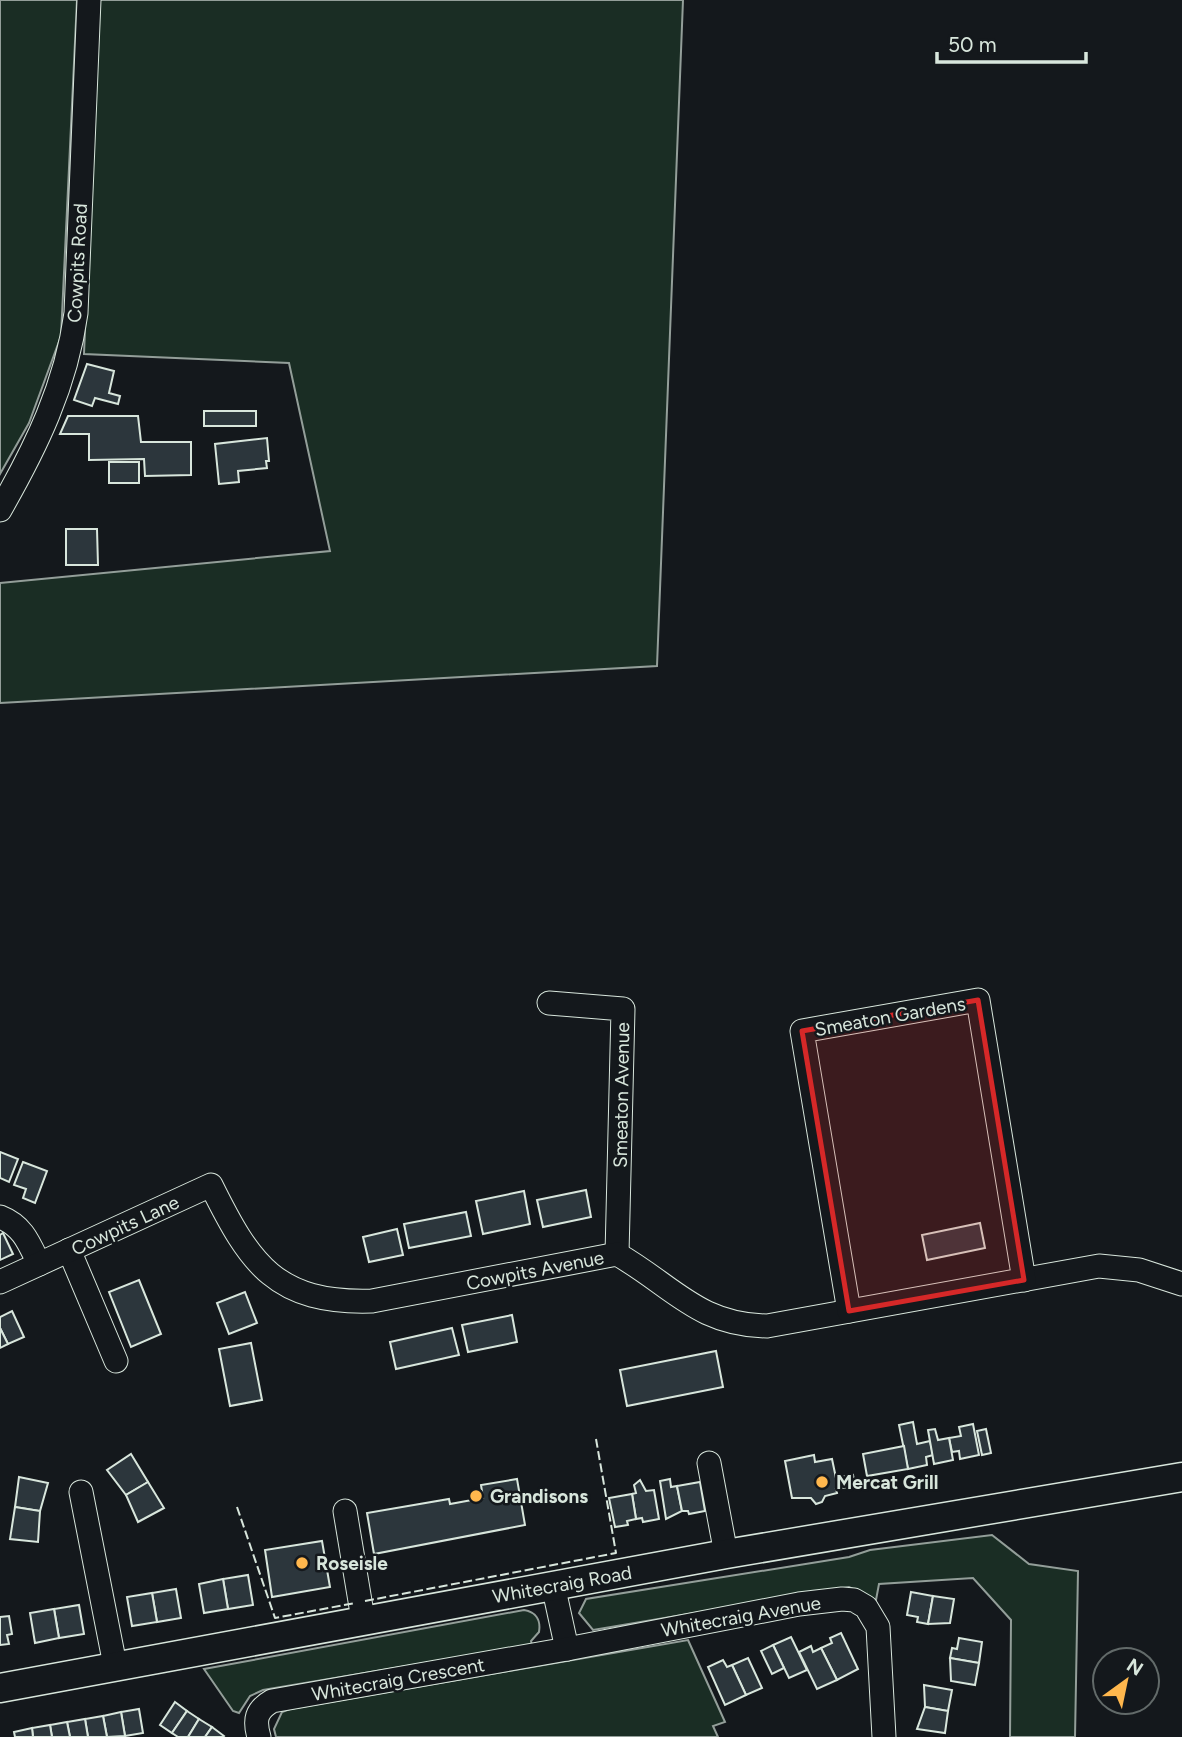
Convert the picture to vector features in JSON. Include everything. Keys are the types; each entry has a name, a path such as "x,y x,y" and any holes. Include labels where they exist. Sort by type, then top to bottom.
{"main road":[{"name":"Whitecraig Road","path":"0,1688 726,1554 1182,1477"}],"street":[{"name":"Cowpits Road","path":"0,510 56,402 70,355 76,313 89,0"},
{"name":"Smeaton Gardens","path":"849,1311 802,1031 978,1000 1024,1280"},
{"name":"Smeaton Avenue","path":"550,1003 623,1010 617,1255"},
{"name":"Cowpits Avenue","path":"211,1185 239,1240 257,1263 279,1282 307,1295 335,1302 372,1301 617,1255 649,1272 689,1306 738,1326 767,1326 1099,1266 1139,1270 1182,1284"},
{"name":"Cowpits Lane","path":"0,1282 211,1185"},
{"path":"0,1217 12,1222 24,1233 39,1264"},
{"path":"69,1250 116,1361"},
{"path":"709,1463 726,1554"},
{"path":"81,1492 115,1665"},
{"path":"345,1511 363,1619"},
{"path":"553,1585 566,1649"},
{"name":"Whitecraig Avenue","path":"566,1649 799,1604 854,1600 873,1614 878,1627 884,1737"},
{"name":"Whitecraig Crescent","path":"259,1737 255,1724 257,1714 272,1701 566,1649"}],"highlighted area":[{"path":"978,1000 1024,1280 849,1311 802,1031"}],"green space":[{"path":"0,0 77,0 61,336 29,423 0,474"},
{"path":"99,0 683,0 657,666 0,703 0,583 330,551 289,363 84,354"},
{"path":"992,1535 1029,1564 1078,1571 1075,1737 1010,1737 1011,1620 973,1578 879,1584 876,1600 849,1587 593,1630 579,1613 586,1599 849,1557 870,1550"},
{"path":"524,1610 535,1615 539,1624 539,1632 531,1641 532,1645 263,1690 250,1696 239,1713 233,1711 204,1669"},
{"path":"688,1640 725,1722 713,1726 718,1737 276,1737 274,1729 282,1712 290,1709"}],"building":[{"path":"87,364 114,371 109,393 120,396 118,404 95,398 92,406 74,400"},
{"path":"204,411 256,411 256,426 204,426"},
{"path":"68,416 138,416 141,442 191,442 191,475 145,476 144,459 89,460 89,434 60,434"},
{"path":"267,438 267,468 238,471 239,482 219,484 215,444"},
{"path":"109,462 139,462 139,483 109,483"},
{"path":"66,529 97,529 98,565 66,565"},
{"path":"0,1152 18,1159 9,1182 0,1178"},
{"path":"23,1162 47,1171 35,1203 23,1198 26,1189 14,1185"},
{"path":"586,1190 591,1217 543,1227 537,1200"},
{"path":"524,1191 530,1224 483,1234 476,1201"},
{"path":"466,1212 471,1236 409,1248 404,1224"},
{"path":"980,1223 985,1248 927,1260 922,1235"},
{"path":"397,1229 403,1255 369,1262 363,1237"},
{"path":"3,1233 13,1254 0,1260 0,1235"},
{"path":"139,1280 161,1334 131,1347 109,1292"},
{"path":"245,1292 257,1323 229,1334 217,1303"},
{"path":"12,1311 24,1337 8,1344 0,1328 0,1317"},
{"path":"512,1315 517,1342 468,1352 462,1325"},
{"path":"0,1328 8,1344 0,1348"},
{"path":"452,1328 459,1355 396,1369 390,1342"},
{"path":"251,1343 262,1400 230,1406 219,1349"},
{"path":"716,1351 723,1387 627,1406 620,1370"},
{"path":"913,1422 917,1444 930,1441 933,1455 926,1457 927,1465 908,1469 899,1425"},
{"path":"973,1424 979,1455 960,1459 959,1451 952,1452 949,1438 961,1436 959,1427"},
{"path":"935,1429 938,1440 949,1438 953,1460 934,1464 928,1430"},
{"path":"986,1429 991,1453 982,1455 977,1431"},
{"path":"904,1446 908,1469 867,1476 863,1454"},
{"path":"131,1454 148,1482 126,1495 107,1470"},
{"name":"Mercat Grill","path":"814,1455 815,1462 832,1459 836,1478 853,1475 855,1486 836,1489 837,1493 825,1496 822,1502 816,1504 811,1498 792,1498 785,1461"},
{"path":"19,1477 48,1483 40,1511 15,1507"},
{"path":"517,1479 525,1525 374,1554 367,1513 449,1499 450,1504 483,1498 481,1485"},
{"path":"670,1479 671,1487 677,1486 682,1511 666,1519 660,1481"},
{"path":"640,1480 646,1491 654,1490 659,1519 643,1522 642,1518 636,1519 632,1494 636,1493 634,1485"},
{"path":"148,1482 164,1508 138,1522 126,1495"},
{"path":"700,1482 705,1511 689,1514 688,1511 682,1511 677,1486"},
{"path":"632,1494 636,1519 627,1521 628,1525 615,1527 609,1498"},
{"path":"15,1507 40,1511 38,1542 10,1539"},
{"path":"322,1541 330,1587 272,1597 265,1550"},
{"path":"248,1575 253,1605 228,1609 223,1579"},
{"path":"223,1579 228,1609 204,1613 199,1584"},
{"path":"176,1589 181,1618 157,1622 152,1593"},
{"path":"911,1592 933,1596 928,1624 917,1622 918,1617 907,1615"},
{"path":"152,1593 157,1622 132,1626 127,1597"},
{"path":"933,1596 954,1599 950,1623 928,1624"},
{"path":"79,1605 84,1634 59,1638 54,1609"},
{"path":"54,1609 59,1638 35,1643 30,1613"},
{"path":"9,1616 12,1634 7,1635 9,1644 0,1645 0,1617"},
{"path":"841,1633 858,1669 837,1680 821,1648 832,1643 830,1638"},
{"path":"791,1637 807,1670 789,1678 773,1645"},
{"path":"959,1638 982,1642 979,1663 950,1658 952,1648 957,1649"},
{"path":"773,1645 784,1668 772,1674 761,1651"},
{"path":"811,1646 813,1652 821,1648 837,1680 817,1689 799,1652"},
{"path":"748,1658 762,1688 746,1695 732,1665"},
{"path":"950,1658 979,1663 975,1685 951,1681"},
{"path":"723,1660 727,1667 732,1665 746,1695 725,1705 708,1667"},
{"path":"924,1685 952,1690 948,1711 925,1707"},
{"path":"175,1702 187,1711 172,1733 160,1725"},
{"path":"925,1707 948,1711 945,1733 917,1729"},
{"path":"139,1709 143,1733 125,1736 121,1712"},
{"path":"187,1711 199,1719 188,1737 178,1737 172,1733"},
{"path":"121,1712 125,1736 107,1737 103,1716"},
{"path":"103,1716 107,1737 88,1737 85,1719"},
{"path":"85,1719 88,1737 70,1737 67,1722"},
{"path":"199,1719 212,1727 205,1737 188,1737"},
{"path":"67,1722 70,1737 52,1737 50,1725"},
{"path":"50,1725 52,1737 33,1737 32,1728"},
{"path":"212,1727 224,1736 205,1737"},
{"path":"32,1728 33,1737 15,1737 14,1732"}],"fence":[{"path":"365,1601 616,1553 596,1439"},
{"path":"237,1507 275,1618 355,1603"}],"place":[{"name":"Mercat Grill","path":"822,1482"},
{"name":"Grandisons","path":"476,1496"},
{"name":"Roseisle","path":"302,1563"}]}
